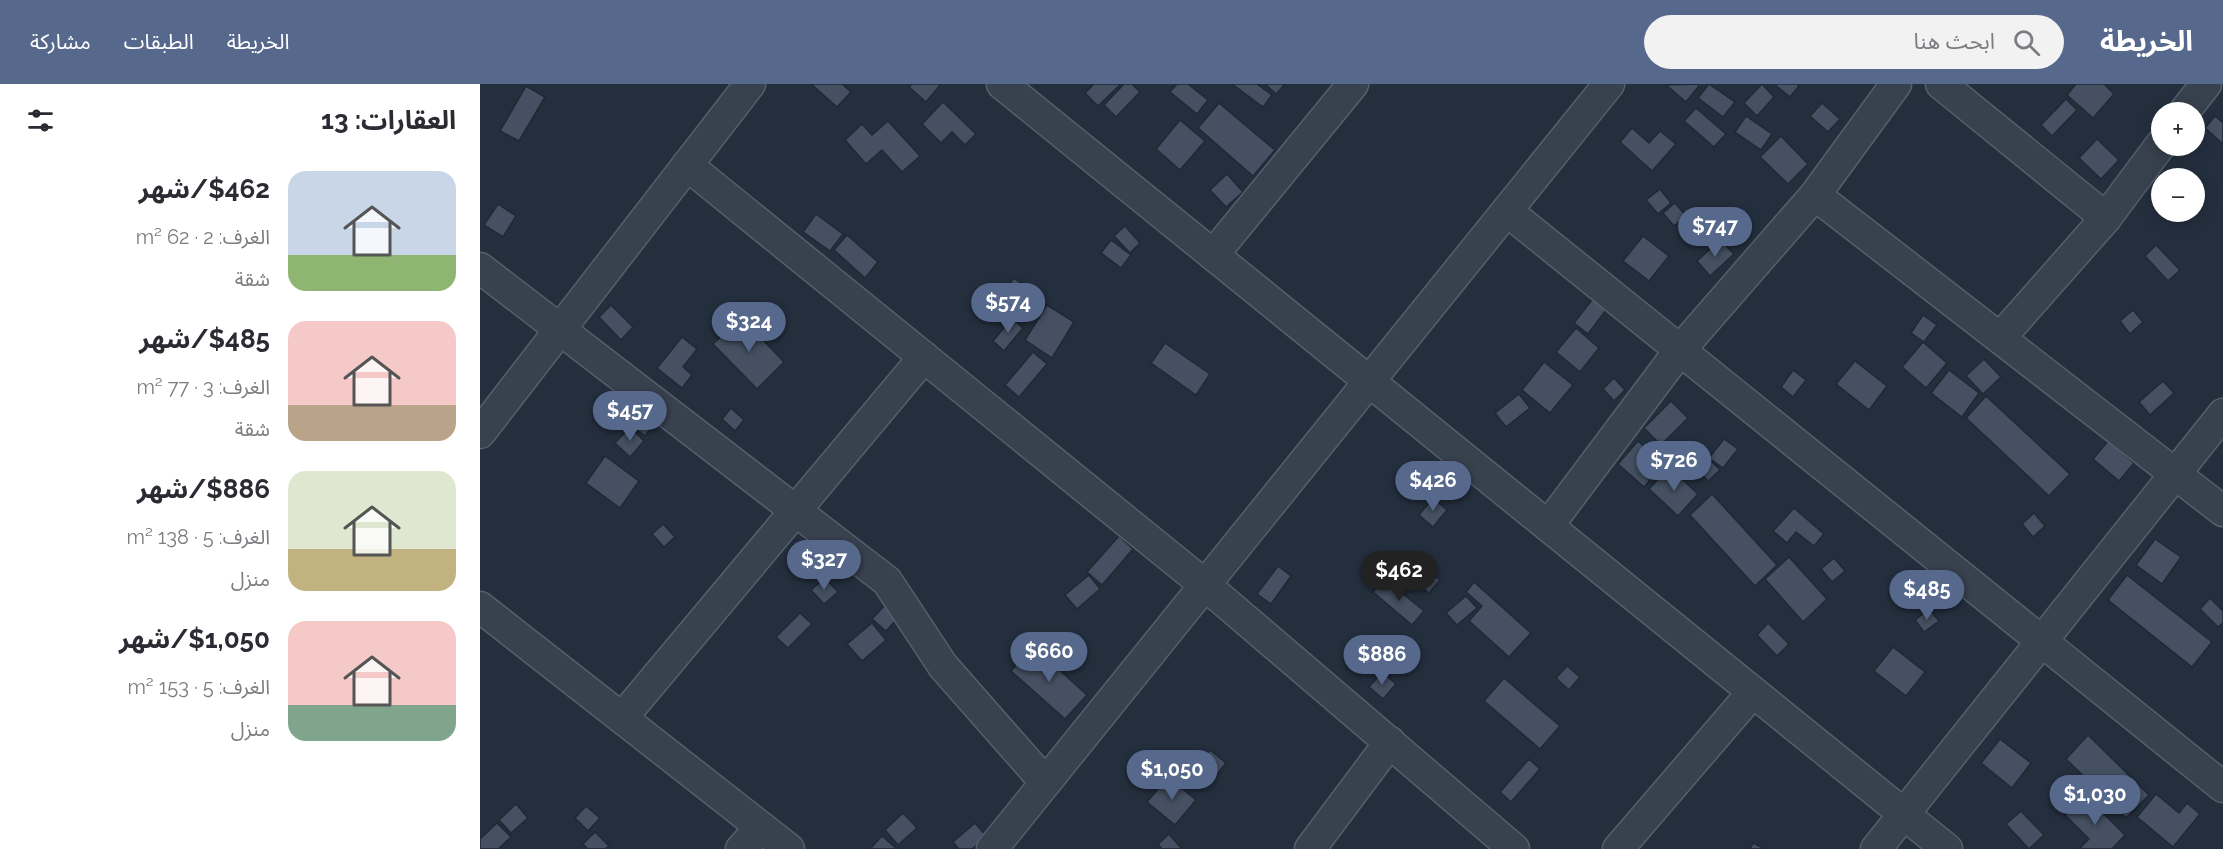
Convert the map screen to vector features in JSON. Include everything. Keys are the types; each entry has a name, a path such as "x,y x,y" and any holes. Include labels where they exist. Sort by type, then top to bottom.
{"street":[{"path":"480,434 750,84"},
{"path":"1002,84 1947,849"},
{"path":"1213,255 1353,84"},
{"path":"992,849 1609,84"},
{"path":"1548,526 1680,350 1815,195 1896,84"},
{"path":"1941,84 2106,218"},
{"path":"2192,102 2206,84"},
{"path":"2001,337 2106,218 2152,156"},
{"path":"687,165 1204,585 1514,849"},
{"path":"1815,195 2223,511"},
{"path":"1507,211 2223,787"},
{"path":"480,268 559,332 887,581 943,666 1037,773 1050,777"},
{"path":"621,718 924,357"},
{"path":"1876,849 2223,414"},
{"path":"480,607 789,849"},
{"path":"1618,849 1753,692"},
{"path":"1310,849 1390,742"},
{"path":"741,849 761,827"}],"building":[{"path":"811,84 842,84 851,92 837,107"},
{"path":"912,84 941,84 926,102 909,87"},
{"path":"1094,84 1121,84 1098,106 1085,93"},
{"path":"1124,84 1132,84 1140,92 1116,117 1104,105"},
{"path":"1177,84 1188,84 1208,100 1197,114 1170,92"},
{"path":"1232,84 1257,84 1272,95 1263,107"},
{"path":"1265,84 1285,84 1276,94"},
{"path":"1697,84 1699,86 1686,102 1666,85"},
{"path":"1709,84 1735,102 1723,117 1698,98"},
{"path":"1762,84 1774,97 1757,116 1744,103"},
{"path":"1774,84 1797,84 1799,86 1790,97"},
{"path":"2076,84 2104,84 2114,94 2093,118 2067,95"},
{"path":"526,86 545,97 519,141 500,131"},
{"path":"2066,99 2077,110 2052,136 2041,125"},
{"path":"943,102 976,134 965,145 952,132 941,143 922,124"},
{"path":"1219,103 1275,150 1253,176 1198,128"},
{"path":"1822,103 1840,119 1828,132 1810,116"},
{"path":"1696,108 1726,134 1714,147 1684,121"},
{"path":"1746,116 1772,134 1761,150 1735,132"},
{"path":"2215,116 2223,123 2223,144 2205,128"},
{"path":"1180,120 1205,141 1180,170 1156,149"},
{"path":"888,121 920,156 902,172 882,150 866,164 845,140 862,124 872,135"},
{"path":"1632,128 1649,143 1660,131 1676,144 1652,171 1620,142"},
{"path":"1781,136 1808,164 1788,184 1760,157"},
{"path":"2097,139 2119,160 2101,179 2079,158"},
{"path":"1227,174 1243,192 1226,207 1210,190"},
{"path":"1660,189 1671,203 1658,214 1646,200"},
{"path":"1675,203 1686,216 1674,226 1663,213"},
{"path":"498,204 516,216 503,237 484,225"},
{"path":"816,214 843,234 830,251 803,232"},
{"path":"1125,226 1140,243 1130,253 1114,236"},
{"path":"847,235 878,262 865,278 834,250"},
{"path":"1643,236 1669,256 1649,281 1623,261"},
{"path":"1111,240 1131,255 1121,268 1101,253"},
{"path":"1720,240 1734,254 1710,276 1697,261"},
{"path":"2156,245 2180,270 2168,281 2145,256"},
{"path":"1014,278 1042,298 1024,322 997,302"},
{"path":"1595,296 1609,306 1588,334 1574,323"},
{"path":"611,305 633,327 621,340 599,317"},
{"path":"1047,305 1074,322 1052,358 1025,340"},
{"path":"2133,310 2143,322 2130,334 2120,321"},
{"path":"1923,315 1937,325 1924,342 1911,333"},
{"path":"741,317 784,362 757,389 713,344"},
{"path":"1012,318 1023,328 1004,351 993,341"},
{"path":"1576,328 1599,348 1580,372 1556,352"},
{"path":"682,337 697,349 683,367 692,375 682,388 657,368"},
{"path":"1923,342 1947,363 1926,388 1902,367"},
{"path":"1165,343 1210,374 1196,395 1151,363"},
{"path":"1033,352 1047,364 1019,397 1005,385"},
{"path":"1984,359 2001,377 1983,394 1966,376"},
{"path":"1855,361 1887,386 1869,410 1836,384"},
{"path":"1544,362 1573,385 1550,413 1522,390"},
{"path":"1793,370 1806,380 1793,397 1781,387"},
{"path":"1949,370 1979,393 1962,417 1931,393"},
{"path":"1614,378 1625,390 1614,401 1603,389"},
{"path":"2163,381 2174,393 2150,415 2139,402"},
{"path":"1519,394 1530,408 1506,427 1495,413"},
{"path":"1986,396 2070,474 2049,496 1966,418"},
{"path":"1671,401 1688,418 1661,445 1644,428"},
{"path":"626,402 654,423 645,436 617,415"},
{"path":"731,408 744,420 735,431 722,419"},
{"path":"630,427 644,441 630,457 615,443"},
{"path":"1724,439 1738,449 1723,468 1709,458"},
{"path":"1638,441 1664,464 1644,487 1618,464"},
{"path":"2108,441 2134,463 2119,481 2093,459"},
{"path":"1701,451 1720,470 1708,481 1689,461"},
{"path":"605,456 639,481 620,508 586,483"},
{"path":"1669,467 1698,494 1678,516 1649,489"},
{"path":"1712,494 1777,565 1755,586 1690,515"},
{"path":"1433,498 1447,510 1433,527 1419,515"},
{"path":"1794,508 1824,534 1814,546 1796,532 1787,543 1773,531"},
{"path":"2034,513 2045,526 2033,537 2022,524"},
{"path":"663,524 675,537 664,547 652,534"},
{"path":"1119,536 1133,549 1102,585 1087,572"},
{"path":"2155,539 2181,557 2162,584 2136,565"},
{"path":"1789,557 1827,599 1803,622 1765,579"},
{"path":"1411,558 1440,580 1429,593 1401,571"},
{"path":"1834,558 1845,571 1832,582 1821,569"},
{"path":"1278,566 1291,576 1271,604 1257,594"},
{"path":"1089,575 1100,589 1077,609 1065,595"},
{"path":"2127,575 2212,642 2192,667 2108,600"},
{"path":"825,578 838,592 824,604 811,590"},
{"path":"1385,579 1424,611 1412,625 1373,592"},
{"path":"1474,582 1531,633 1509,657 1469,621 1482,606 1466,592"},
{"path":"1466,596 1477,608 1457,625 1446,613"},
{"path":"2210,598 2223,611 2223,623 2218,627 2200,609"},
{"path":"884,606 898,618 886,631 872,619"},
{"path":"1929,609 1939,621 1924,632 1915,620"},
{"path":"800,613 812,624 788,648 776,637"},
{"path":"872,623 886,640 862,661 847,644"},
{"path":"1768,623 1789,644 1777,656 1757,635"},
{"path":"1033,646 1087,695 1065,719 1011,671"},
{"path":"1893,647 1925,672 1906,696 1874,671"},
{"path":"1567,666 1580,677 1569,690 1556,678"},
{"path":"1382,672 1396,684 1383,699 1369,687"},
{"path":"1504,678 1560,726 1540,749 1484,701"},
{"path":"2088,735 2149,795 2126,818 2066,759"},
{"path":"2000,739 2031,763 2012,788 1981,763"},
{"path":"1210,750 1226,763 1215,777 1199,763"},
{"path":"1529,759 1540,769 1511,802 1500,792"},
{"path":"1168,777 1196,800 1175,825 1147,802"},
{"path":"2156,794 2179,813 2187,803 2200,814 2173,847 2137,817"},
{"path":"2085,795 2125,835 2112,849 2079,849 2089,839 2065,815"},
{"path":"516,804 528,818 511,833 499,820"},
{"path":"586,806 600,818 588,831 575,818"},
{"path":"2021,811 2044,835 2029,849 2006,824"},
{"path":"903,813 917,828 898,845 885,830"},
{"path":"497,823 511,837 498,849 480,849 480,839"},
{"path":"975,823 987,837 972,849 959,849 953,842"},
{"path":"595,832 609,846 605,849 588,849 583,844"},
{"path":"1169,834 1182,849 1162,849 1158,844"},
{"path":"882,836 897,849 870,849"},
{"path":"1753,843 1765,849 1750,849"}]}
